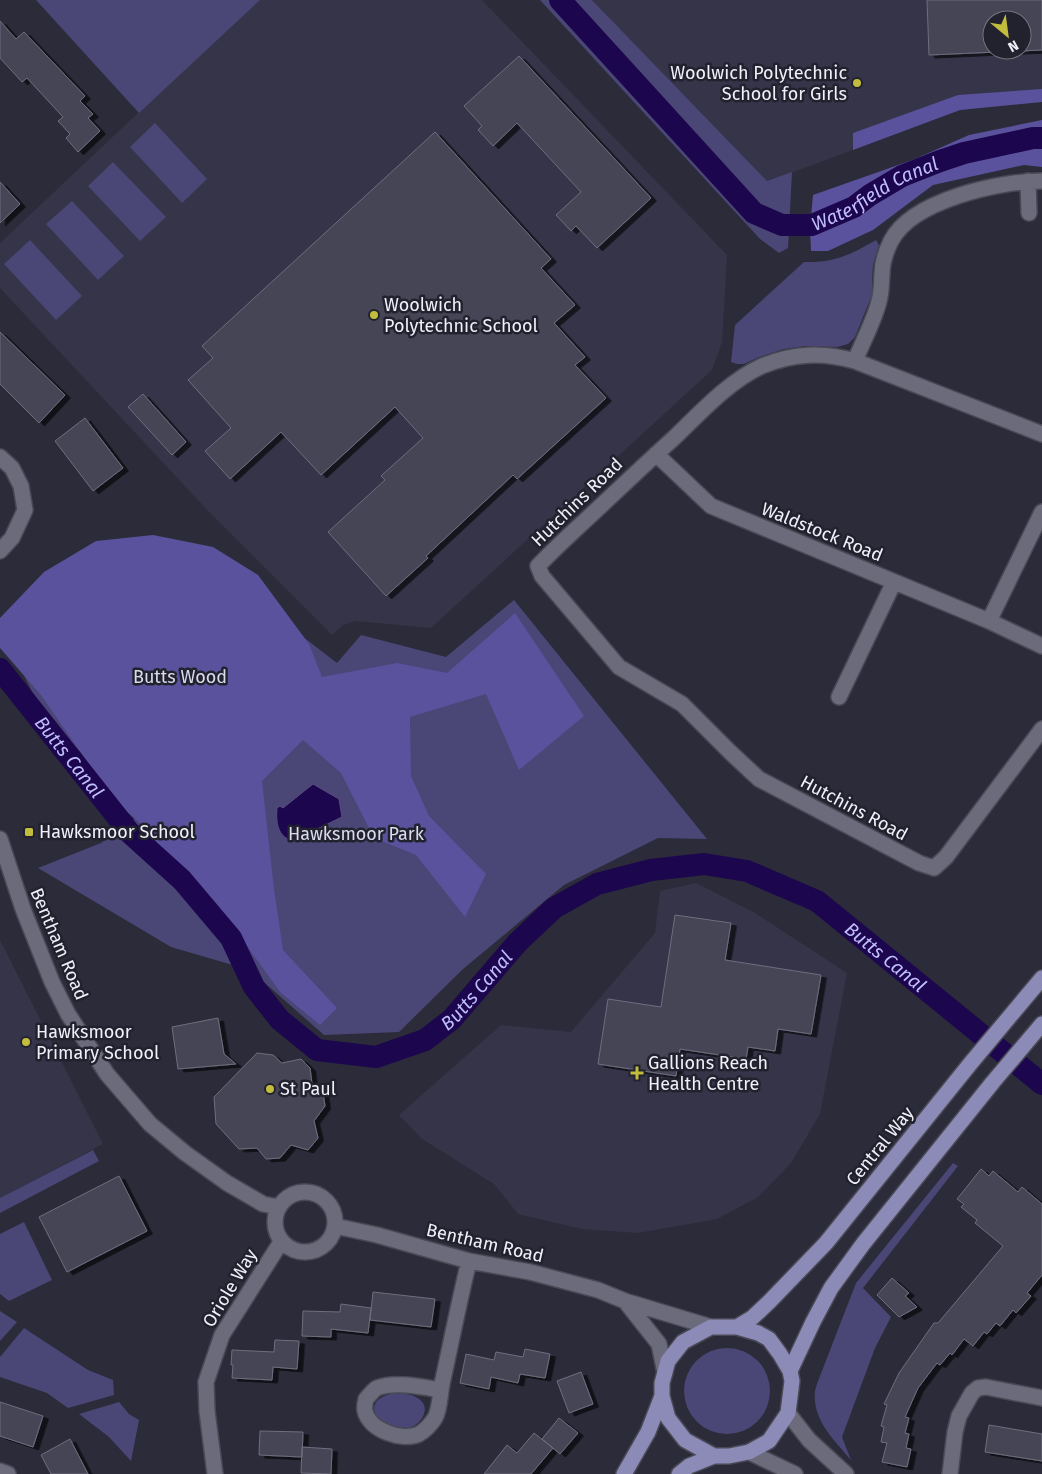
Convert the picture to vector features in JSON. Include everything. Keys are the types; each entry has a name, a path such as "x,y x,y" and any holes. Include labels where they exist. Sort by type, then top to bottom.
{"main road":[{"name":"Central Way","path":"737,1327 752,1318 769,1302 826,1243 1042,978"},
{"path":"790,1371 831,1288 863,1244 1038,1028"},
{"path":"679,1474 689,1466 714,1456 729,1456 749,1452 769,1441 788,1413 792,1381 790,1371 769,1340 758,1333 737,1327 711,1327 683,1342 668,1361 662,1383 662,1396 668,1418 685,1440 714,1456"},
{"path":"624,1474 648,1432 662,1396"}],"street":[{"path":"855,361 879,303 884,259 892,240 906,223 922,211 948,199 994,185 1035,181 1029,213"},
{"name":"Hutchins Road","path":"1042,434 855,361 819,354 780,360 740,378 727,389 538,566 542,576 619,667 682,704 759,779 919,863 934,868 946,857 1042,729"},
{"name":"Waldstock Road","path":"656,454 711,506 1042,646"},
{"path":"0,457 12,468 21,486 25,510 12,538 0,551"},
{"path":"989,622 1042,512"},
{"path":"839,697 894,582"},
{"name":"Bentham Road","path":"0,839 22,909 52,982 68,1014 107,1074 150,1124 185,1153 227,1183 262,1204 278,1208"},
{"path":"310,1192 320,1195 334,1211 335,1226 332,1236 326,1244 317,1250 306,1253 289,1249 281,1242 276,1233 274,1222 278,1208 286,1197 296,1193 310,1192"},
{"name":"Bentham Road","path":"335,1226 377,1235 469,1261 547,1276 598,1290 625,1301 711,1327"},
{"name":"Oriole Way","path":"215,1474 207,1411 206,1382 222,1335 281,1242"},
{"path":"440,1390 409,1385 377,1388 366,1399 365,1410 368,1419 377,1428 388,1434 404,1436 417,1434 429,1426 437,1415 440,1390 469,1261"},
{"name":"Bentham Road","path":"625,1301 659,1344 665,1374"},
{"path":"950,1474 958,1416 972,1393 978,1388 986,1387 1042,1398"},
{"path":"788,1413 809,1440 846,1474"},
{"path":"749,1452 795,1474"},
{"path":"0,1471 8,1474"}],"shaded area":[{"name":"Woolwich Polytechnic School","path":"99,0 482,0 727,255 722,342 712,370 431,628 355,621 343,625 332,635 211,514 0,288 0,243 173,80"},
{"name":"Woolwich Polytechnic School for Girls","path":"592,0 1042,0 1042,102 960,110 767,182"},
{"path":"313,784 339,799 342,817 292,841 287,839 278,828 277,808 280,806 283,808"},
{"name":"Gallions Reach Health Centre","path":"696,883 755,913 847,973 820,1114 791,1163 758,1197 717,1219 638,1233 582,1229 518,1214 494,1184 422,1139 399,1115 501,1025 571,1032 655,933 660,891"},
{"name":"Hawksmoor Primary School","path":"0,940 103,1144 0,1198"}],"green space":[{"path":"36,0 260,0 139,113"},
{"path":"540,0 592,0 767,181 792,172 788,248 779,253 760,239"},
{"path":"1042,89 1042,102 960,110 853,150 853,133 958,95"},
{"path":"1042,120 1042,167 1024,165 933,185 873,230 828,251 811,251 810,228 813,195 915,159 969,135"},
{"path":"155,123 207,179 182,203 130,147"},
{"path":"113,162 166,217 140,241 88,186"},
{"path":"72,201 124,256 98,280 46,224"},
{"path":"30,240 82,296 56,320 4,264"},
{"path":"876,240 879,245 873,265 872,295 855,337 848,344 837,347 805,346 784,349 744,364 731,362 735,325 804,262 824,261 842,257"},
{"name":"Butts Wood","path":"153,535 213,547 258,575 309,644 322,677 397,663 447,673 515,613 584,716 519,770 486,694 410,717 411,776 429,816 486,874 465,917 416,855 374,838 341,773 303,740 262,781 283,950 337,1008 320,1025 280,992 216,903 167,857 147,829 115,802 41,695 0,648 0,618 44,572 96,541"},
{"name":"Hawksmoor Park","path":"238,587 337,663 361,635 446,657 514,600 707,839 658,838 564,885 463,969 399,1032 324,1035 250,970 171,947 38,868 101,843 142,813 44,716 8,643"},
{"path":"93,1150 99,1161 0,1213 0,1198"},
{"path":"953,1163 958,1166 863,1288 891,1317 875,1348 842,1437 851,1460 831,1437 821,1420 815,1401 817,1384 856,1283"},
{"path":"24,1222 52,1280 9,1301 0,1294 0,1234"},
{"path":"0,1311 17,1322 0,1341"},
{"path":"24,1328 88,1370 113,1380 114,1395 68,1408 47,1393 0,1377 0,1357"},
{"path":"727,1348 743,1351 751,1355 763,1367 767,1375 770,1391 767,1407 763,1415 751,1427 743,1431 727,1434 711,1431 703,1427 691,1415 687,1407 684,1391 687,1375 691,1367 703,1355 711,1351"},
{"path":"400,1393 417,1398 425,1407 421,1420 409,1428 397,1429 387,1426 375,1414 374,1407 378,1400 386,1395"},
{"path":"119,1402 129,1414 139,1420 131,1461 109,1437 79,1414"}],"building":[{"path":"927,0 1042,0 1042,50 1032,50 1032,10 982,10 982,53 929,55"},
{"path":"0,21 16,39 24,32 85,96 80,101 93,114 88,118 100,131 78,152 66,138 70,134 58,121 63,117 27,78 22,82 0,58"},
{"path":"519,56 651,198 597,248 576,226 571,231 556,215 581,192 517,123 493,146 478,130 482,126 464,106"},
{"path":"435,132 551,259 541,268 575,305 554,323 585,357 575,365 606,398 517,479 513,475 386,596 328,532 385,480 381,476 423,438 395,407 321,475 281,432 230,479 205,451 231,428 188,380 213,358 202,346"},
{"path":"0,182 20,204 0,223"},
{"path":"0,332 65,395 39,423 0,384"},
{"path":"143,394 186,442 172,455 128,407"},
{"path":"85,418 123,468 93,491 55,441"},
{"path":"675,915 731,923 725,960 821,975 811,1034 778,1029 775,1051 748,1047 746,1059 680,1049 676,1076 598,1064 608,999 661,1007"},
{"path":"218,1018 224,1054 236,1064 178,1069 172,1027"},
{"name":"St Paul","path":"257,1053 273,1055 282,1063 301,1059 310,1068 312,1084 323,1093 325,1106 314,1121 318,1138 308,1150 291,1145 280,1158 266,1159 257,1148 239,1149 216,1124 214,1097"},
{"path":"981,1169 989,1176 993,1171 1018,1192 1022,1187 1042,1204 1042,1275 1027,1293 1031,1296 1016,1313 1013,1310 1000,1326 996,1323 987,1334 984,1332 973,1346 964,1339 952,1355 950,1353 940,1365 937,1363 918,1388 905,1417 909,1418 905,1433 909,1434 906,1448 911,1449 907,1467 882,1462 887,1443 881,1442 884,1427 881,1426 887,1405 884,1404 899,1373 934,1323 938,1323 1003,1246 975,1223 977,1220 961,1207 964,1204 957,1199"},
{"path":"119,1176 147,1231 67,1272 39,1217"},
{"path":"892,1278 909,1293 905,1296 917,1307 899,1317 877,1295"},
{"path":"373,1292 435,1299 431,1327 370,1320"},
{"path":"341,1304 371,1308 368,1333 331,1329 331,1337 302,1336 303,1311 340,1312"},
{"path":"275,1340 299,1341 297,1369 273,1367 272,1380 232,1378 232,1350 274,1352"},
{"path":"525,1349 550,1354 545,1378 520,1374 518,1383 491,1377 489,1389 460,1383 466,1354 494,1360 496,1352 523,1357"},
{"path":"581,1372 593,1404 569,1413 557,1381"},
{"path":"0,1402 43,1416 33,1447 0,1436"},
{"path":"559,1418 578,1433 560,1454 542,1439"},
{"path":"989,1425 1042,1434 1042,1461 985,1452"},
{"path":"260,1431 303,1432 302,1457 259,1455"},
{"path":"534,1433 553,1448 531,1474 484,1474 507,1445 517,1453"},
{"path":"70,1439 88,1474 51,1474 41,1455"},
{"path":"302,1447 332,1449 331,1474 301,1473"}],"waterway":[{"name":"Waterfield Canal","path":"560,0 754,213 782,225 812,225 854,207 902,176 940,161 964,153 1033,138 1042,138"},
{"name":"Butts Canal","path":"0,669 130,833 182,880 231,938 254,987 280,1020 317,1050 376,1057 425,1040 452,1019 518,942 554,908 597,884 651,870 704,864 747,871 817,901 1042,1084"}],"place":[{"name":"Woolwich Polytechnic School for Girls","path":"857,83"},
{"name":"Woolwich Polytechnic School","path":"374,315"},
{"name":"Hawksmoor School","path":"29,832"},
{"name":"Hawksmoor Primary School","path":"26,1042"},
{"name":"Gallions Reach Health Centre","path":"637,1073"},
{"name":"St Paul","path":"270,1089"}]}
